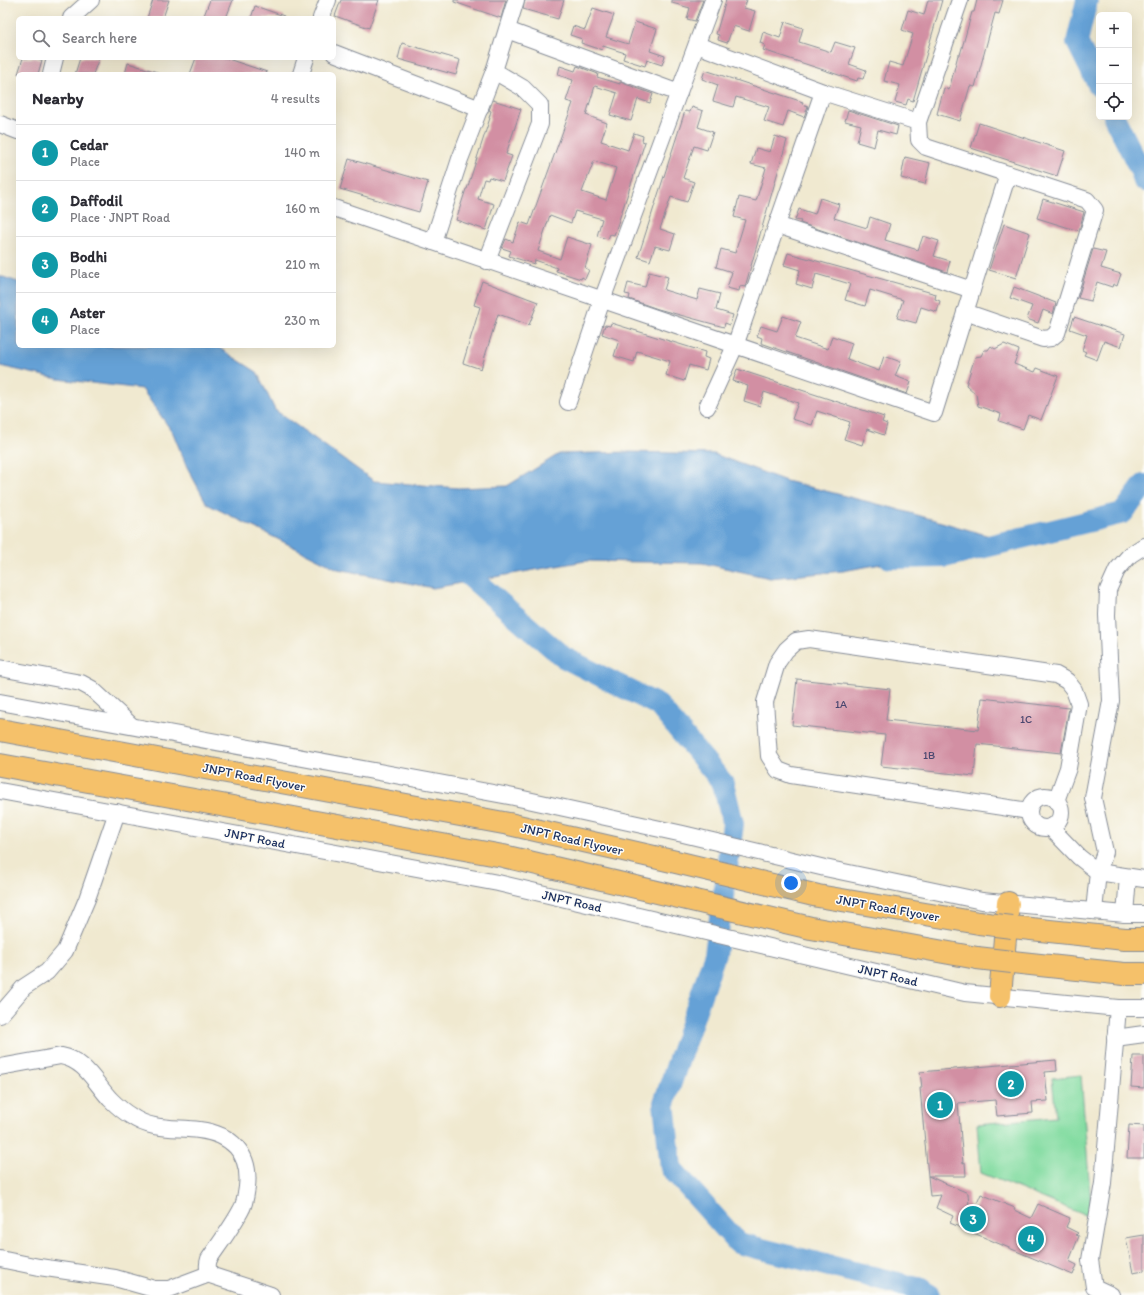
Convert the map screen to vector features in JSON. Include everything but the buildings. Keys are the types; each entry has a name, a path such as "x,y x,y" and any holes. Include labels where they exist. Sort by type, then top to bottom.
{"highway":[{"name":"JNPT Road Flyover","path":"0,730 509,824 818,896 980,923 1126,939 1144,939"},
{"path":"0,765 503,856 811,928 976,958 1124,974 1144,974"},
{"path":"1000,996 1008,903"}],"street":[{"path":"73,16 91,0"},
{"path":"322,16 328,0"},
{"path":"433,242 460,159 494,71 516,0"},
{"path":"568,402 602,300 713,0"},
{"path":"960,0 918,122 919,140 926,146 1087,200 1095,210 1057,332 1051,338 1043,338 965,312"},
{"path":"507,30 679,93"},
{"path":"696,46 823,92 918,122"},
{"path":"336,54 480,109"},
{"path":"52,72 55,60"},
{"path":"302,72 305,60"},
{"path":"487,261 540,124 540,105 523,88 494,71"},
{"path":"707,407 735,346 823,92"},
{"path":"0,124 16,129"},
{"path":"336,209 934,413 1008,174"},
{"path":"777,225 972,290"},
{"path":"1094,911 1098,872 1105,852 1093,798 1111,701 1107,615 1108,590 1117,570 1130,556 1144,546"},
{"path":"1029,811 791,774 778,770 769,756 765,702 777,663 786,650 796,641 809,639 1056,675 1067,681 1074,690 1079,704 1068,768 1056,801"},
{"path":"0,668 81,683 92,688 132,726"},
{"path":"0,702 514,797 683,834 825,868 982,901 1125,914 1144,914"},
{"name":"JNPT Road","path":"0,791 498,883 965,993 1118,1008 1144,1008"},
{"path":"1047,796 1056,801 1059,806 1060,816 1058,820 1050,827 1040,827 1035,824 1029,816 1029,811 1030,806 1037,798 1047,796"},
{"path":"0,1015 24,987 47,972 65,951 87,899 117,812"},
{"path":"1050,827 1079,857 1098,872 1144,879"},
{"path":"1125,914 1128,877"},
{"path":"1111,1295 1094,1287 1090,1260 1104,1183 1118,1008"},
{"path":"1115,1038 1144,1034"},
{"path":"0,1067 61,1056 69,1058 80,1064 110,1099 131,1116 145,1124 159,1128 199,1130 213,1133 232,1143 241,1151 247,1165 248,1180 242,1210 209,1259 209,1274"},
{"path":"0,1259 39,1267 115,1278 154,1289 169,1289 209,1274 271,1295"}],"green space":[{"path":"1081,1075 1092,1218 981,1173 977,1124 1056,1117 1052,1078"}],"water":[{"path":"0,276 16,281 16,348 219,348 257,372 275,410 374,481 458,488 507,486 559,454 628,452 714,454 786,481 893,508 1007,541 843,571 770,578 702,563 585,561 433,588 338,569 207,504 187,467 173,433 142,389 58,379 0,366"}],"waterway":[{"path":"1087,0 1077,42 1098,84"},
{"path":"1116,120 1140,169 1144,181"},
{"path":"890,558 944,557 1123,513 1144,485"},
{"path":"452,561 563,657 658,705 723,783 733,824 715,954 664,1103 671,1168 738,1243 921,1289 929,1295"}],"place":[{"name":"Daffodil","path":"1011,1084"},
{"name":"Cedar","path":"940,1105"},
{"name":"Bodhi","path":"973,1219"},
{"name":"Aster","path":"1031,1239"}]}
